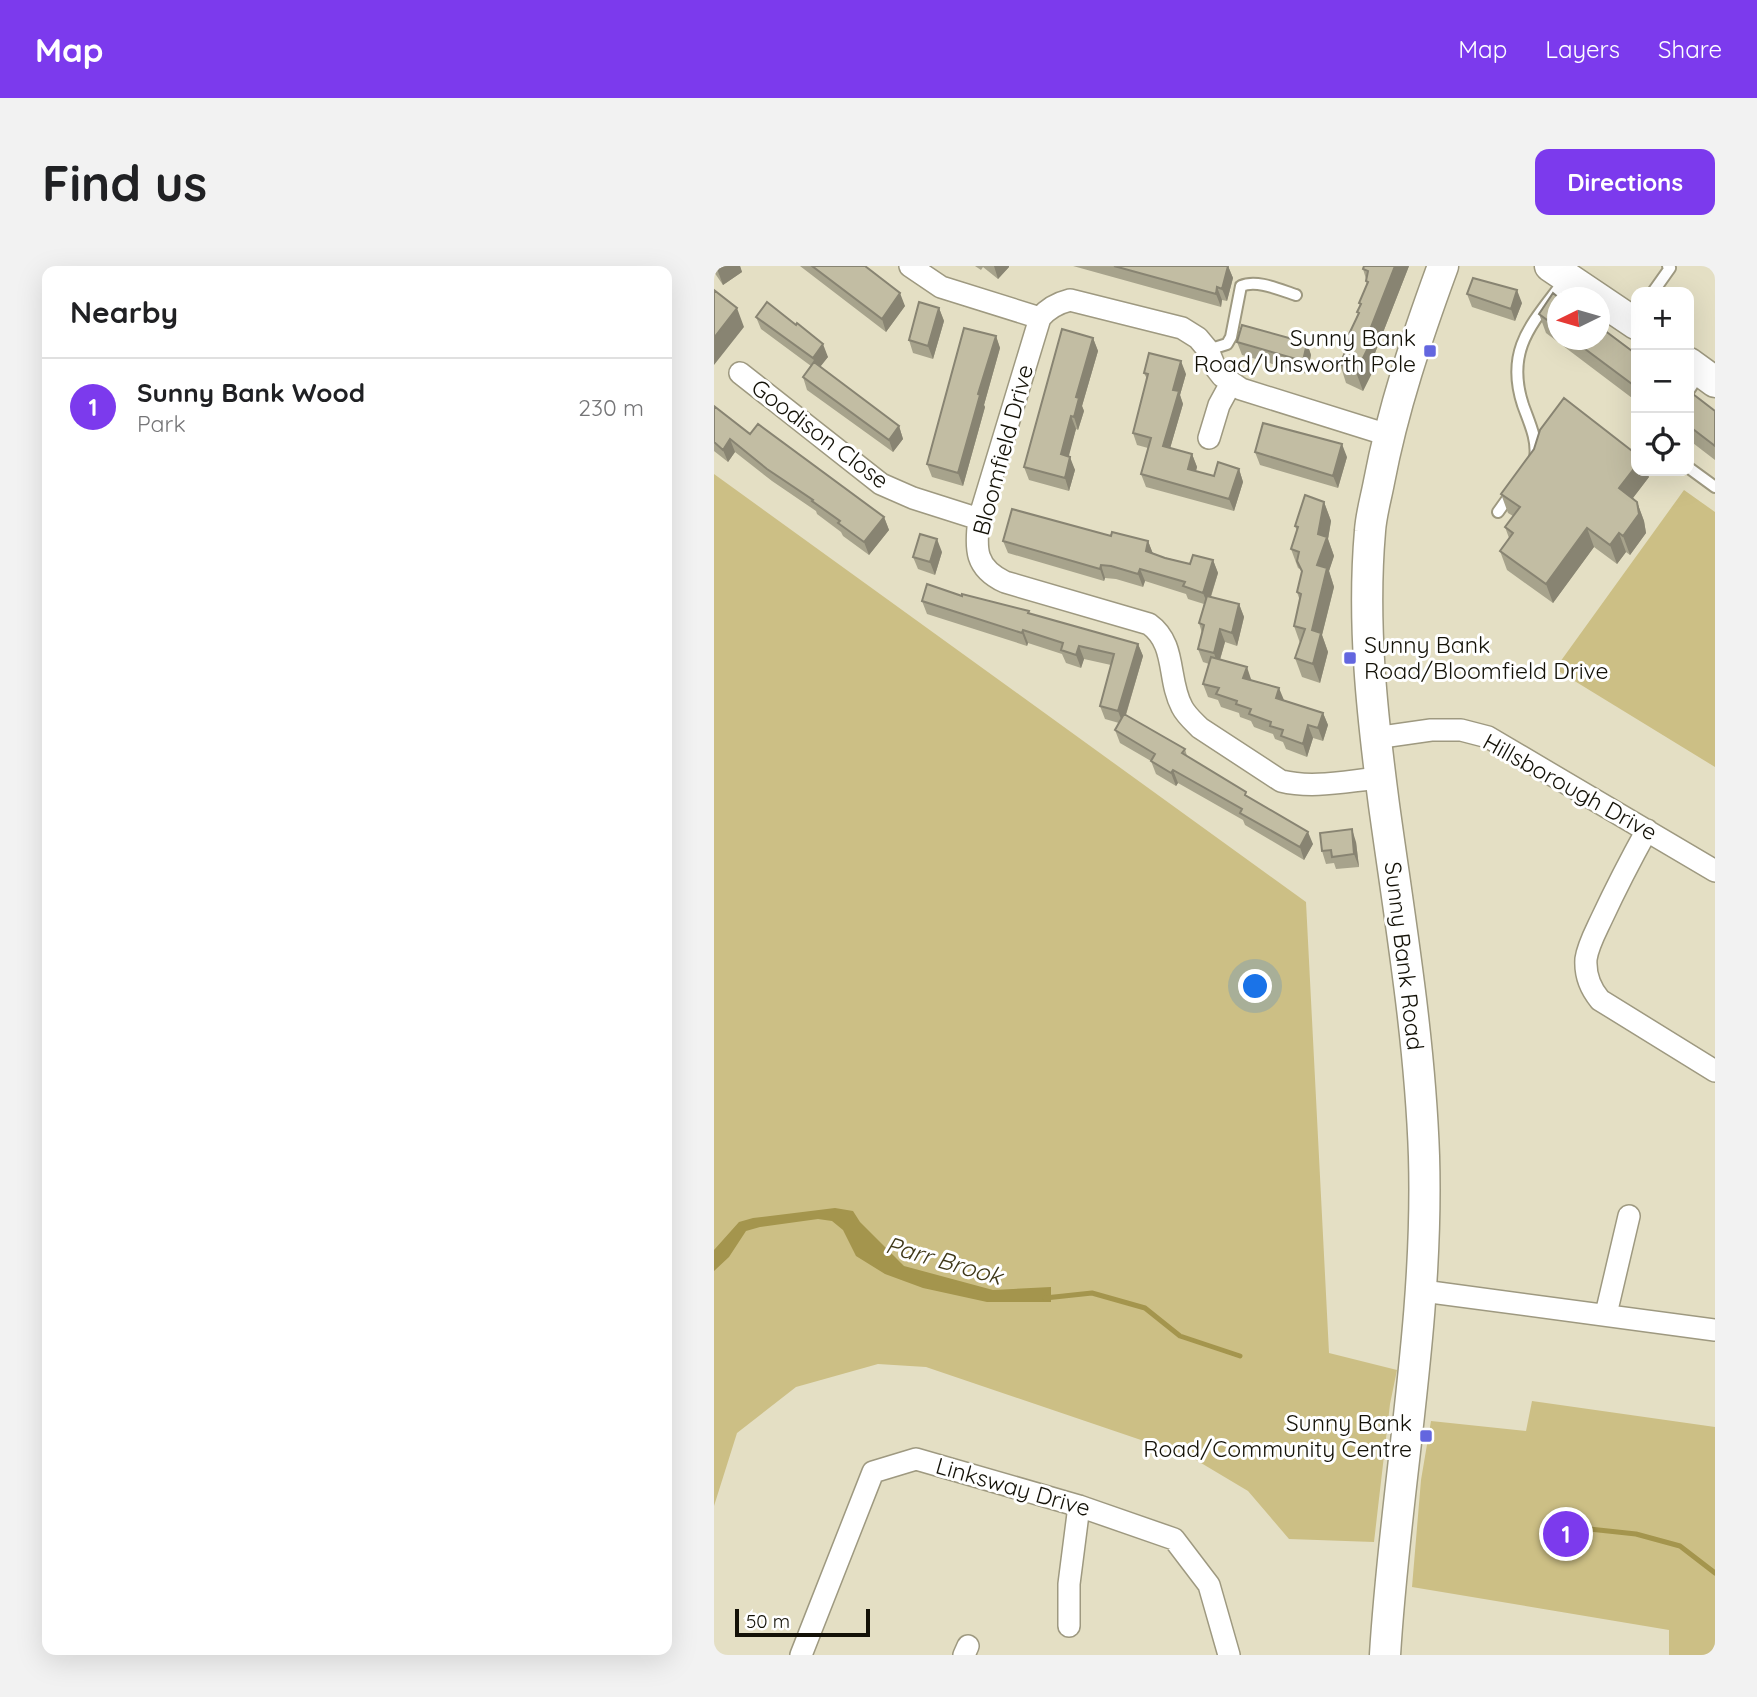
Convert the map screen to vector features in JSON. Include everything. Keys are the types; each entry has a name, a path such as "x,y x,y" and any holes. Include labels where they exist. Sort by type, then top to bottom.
{"street":[{"path":"910,266 940,287 1040,318 1053,306 1070,300 1182,328 1198,338 1208,350 1215,367 1241,389 1388,435"},
{"name":"Sunny Bank Road","path":"1385,1655 1392,1550 1423,1291 1425,1211 1422,1097 1375,738 1366,606 1370,528 1388,435 1421,324 1443,266"},
{"path":"1559,271 1631,317"},
{"name":"Bloomfield Drive","path":"1040,318 979,519 979,556 985,570 1005,582 1150,624 1164,638 1176,692 1189,718 1281,781 1314,785 1380,778"},
{"name":"Goodison Close","path":"740,373 881,484 979,519"},
{"path":"1209,438 1219,405 1231,383"},
{"name":"Hillsborough Drive","path":"1375,738 1441,730 1461,730 1488,737 1715,871"},
{"path":"1647,830 1590,943 1587,956 1588,979 1600,1000 1715,1071"},
{"path":"1606,1314 1629,1216"},
{"path":"1423,1291 1715,1330"},
{"name":"Linksway Drive","path":"801,1655 873,1472 916,1459 1079,1506 1174,1539 1209,1585 1229,1655"},
{"path":"1069,1626 1069,1584 1079,1506"}],"lane":[{"path":"1657,287 1670,268 1668,266"},
{"path":"1530,467 1537,451 1520,397 1520,348 1559,271"},
{"path":"1208,350 1227,344 1231,337 1244,284 1256,284 1296,295"},
{"path":"1694,471 1715,486"},
{"path":"1498,512 1522,478"}],"shaded area":[{"path":"714,474 1306,902 1329,1353 1397,1370 1390,1404 1374,1542 1289,1539 1248,1491 1191,1457 926,1367 878,1364 796,1387 737,1433 714,1506"},
{"path":"1684,490 1715,512 1715,767 1555,669"},
{"path":"835,1208 853,1211 860,1222 904,1266 993,1290 1051,1287 1051,1302 987,1302 923,1288 885,1274 856,1256 843,1230 832,1221 818,1219 746,1231 729,1257 714,1271 714,1250 739,1222"},
{"path":"1532,1401 1715,1427 1715,1655 1669,1655 1669,1630 1412,1587 1421,1480 1431,1421 1526,1431"}],"building":[{"path":"812,266 865,266 900,293 882,319"},
{"path":"1114,266 1228,266 1222,289 1217,287 1216,294"},
{"path":"1364,266 1395,266 1366,340 1371,342 1356,372 1340,364 1368,282 1368,271 1363,269"},
{"path":"1473,278 1517,290 1511,309 1467,294"},
{"path":"714,290 737,308 714,338"},
{"path":"767,302 823,344 813,358 756,317"},
{"path":"919,302 939,308 928,346 909,340"},
{"path":"1547,302 1547,320 1539,314"},
{"path":"1242,325 1307,343 1303,361 1237,342"},
{"path":"964,328 996,336 958,473 927,464"},
{"path":"1062,329 1093,338 1076,397 1079,398 1074,417 1071,416 1061,454 1070,457 1065,478 1024,467"},
{"path":"1610,334 1631,350 1631,383 1586,350 1610,350"},
{"path":"1149,353 1181,361 1173,390 1179,391 1163,446 1192,454 1188,469 1214,476 1218,462 1239,469 1229,499 1141,474 1151,438 1133,433 1148,374 1144,373"},
{"path":"814,362 899,426 889,440 803,377"},
{"path":"1694,395 1715,411 1715,446 1694,430"},
{"path":"1564,398 1631,450 1631,472 1619,488 1637,502 1639,514 1623,536 1619,533 1610,545 1587,528 1546,584 1500,551 1513,533 1505,527 1520,507 1501,494 1534,449 1540,430"},
{"path":"714,406 750,434 758,424 884,517 864,542 813,500 767,469 730,439 723,450 714,442"},
{"path":"1263,423 1342,444 1333,476 1255,452"},
{"path":"1305,495 1324,502 1318,534 1327,537 1317,565 1327,568 1312,630 1321,633 1313,664 1295,658 1305,629 1294,626 1301,594 1297,592 1302,571 1297,561 1299,552 1291,549"},
{"path":"1012,509 1111,536 1112,532 1148,541 1146,551 1165,558 1190,564 1193,555 1213,560 1203,593 1183,586 1185,582 1140,569 1138,574 1111,566 1101,565 1100,569 1003,541"},
{"path":"920,534 937,539 930,562 913,557"},
{"path":"927,584 1138,644 1118,711 1100,706 1114,654 1079,646 1076,655 1061,650 1063,643 1023,630 1022,633 922,601"},
{"path":"1207,596 1239,604 1232,633 1220,629 1214,653 1198,649 1204,625 1199,623"},
{"path":"1211,657 1247,667 1243,678 1279,688 1276,698 1323,713 1318,728 1308,725 1303,744 1281,736 1283,730 1270,726 1271,722 1249,714 1251,709 1216,694 1219,688 1203,684"},
{"path":"1124,714 1185,749 1182,753 1246,792 1245,795 1308,832 1300,847 1240,813 1242,809 1173,770 1171,773 1151,761 1155,754 1115,730"},
{"path":"1352,829 1354,854 1332,857 1331,850 1322,851 1320,833"}],"waterway":[{"name":"Parr Brook","path":"1045,1298 1092,1293 1145,1308 1180,1336 1240,1356"},
{"name":"Parr Brook","path":"1580,1528 1636,1534 1680,1546 1715,1573"}],"place":[{"name":"Sunny Bank Road/Unsworth Pole","path":"1430,351"},
{"name":"Sunny Bank Road/Bloomfield Drive","path":"1350,658"},
{"name":"Sunny Bank Road/Community Centre","path":"1426,1436"},
{"name":"Sunny Bank Wood","path":"1566,1534"}]}
